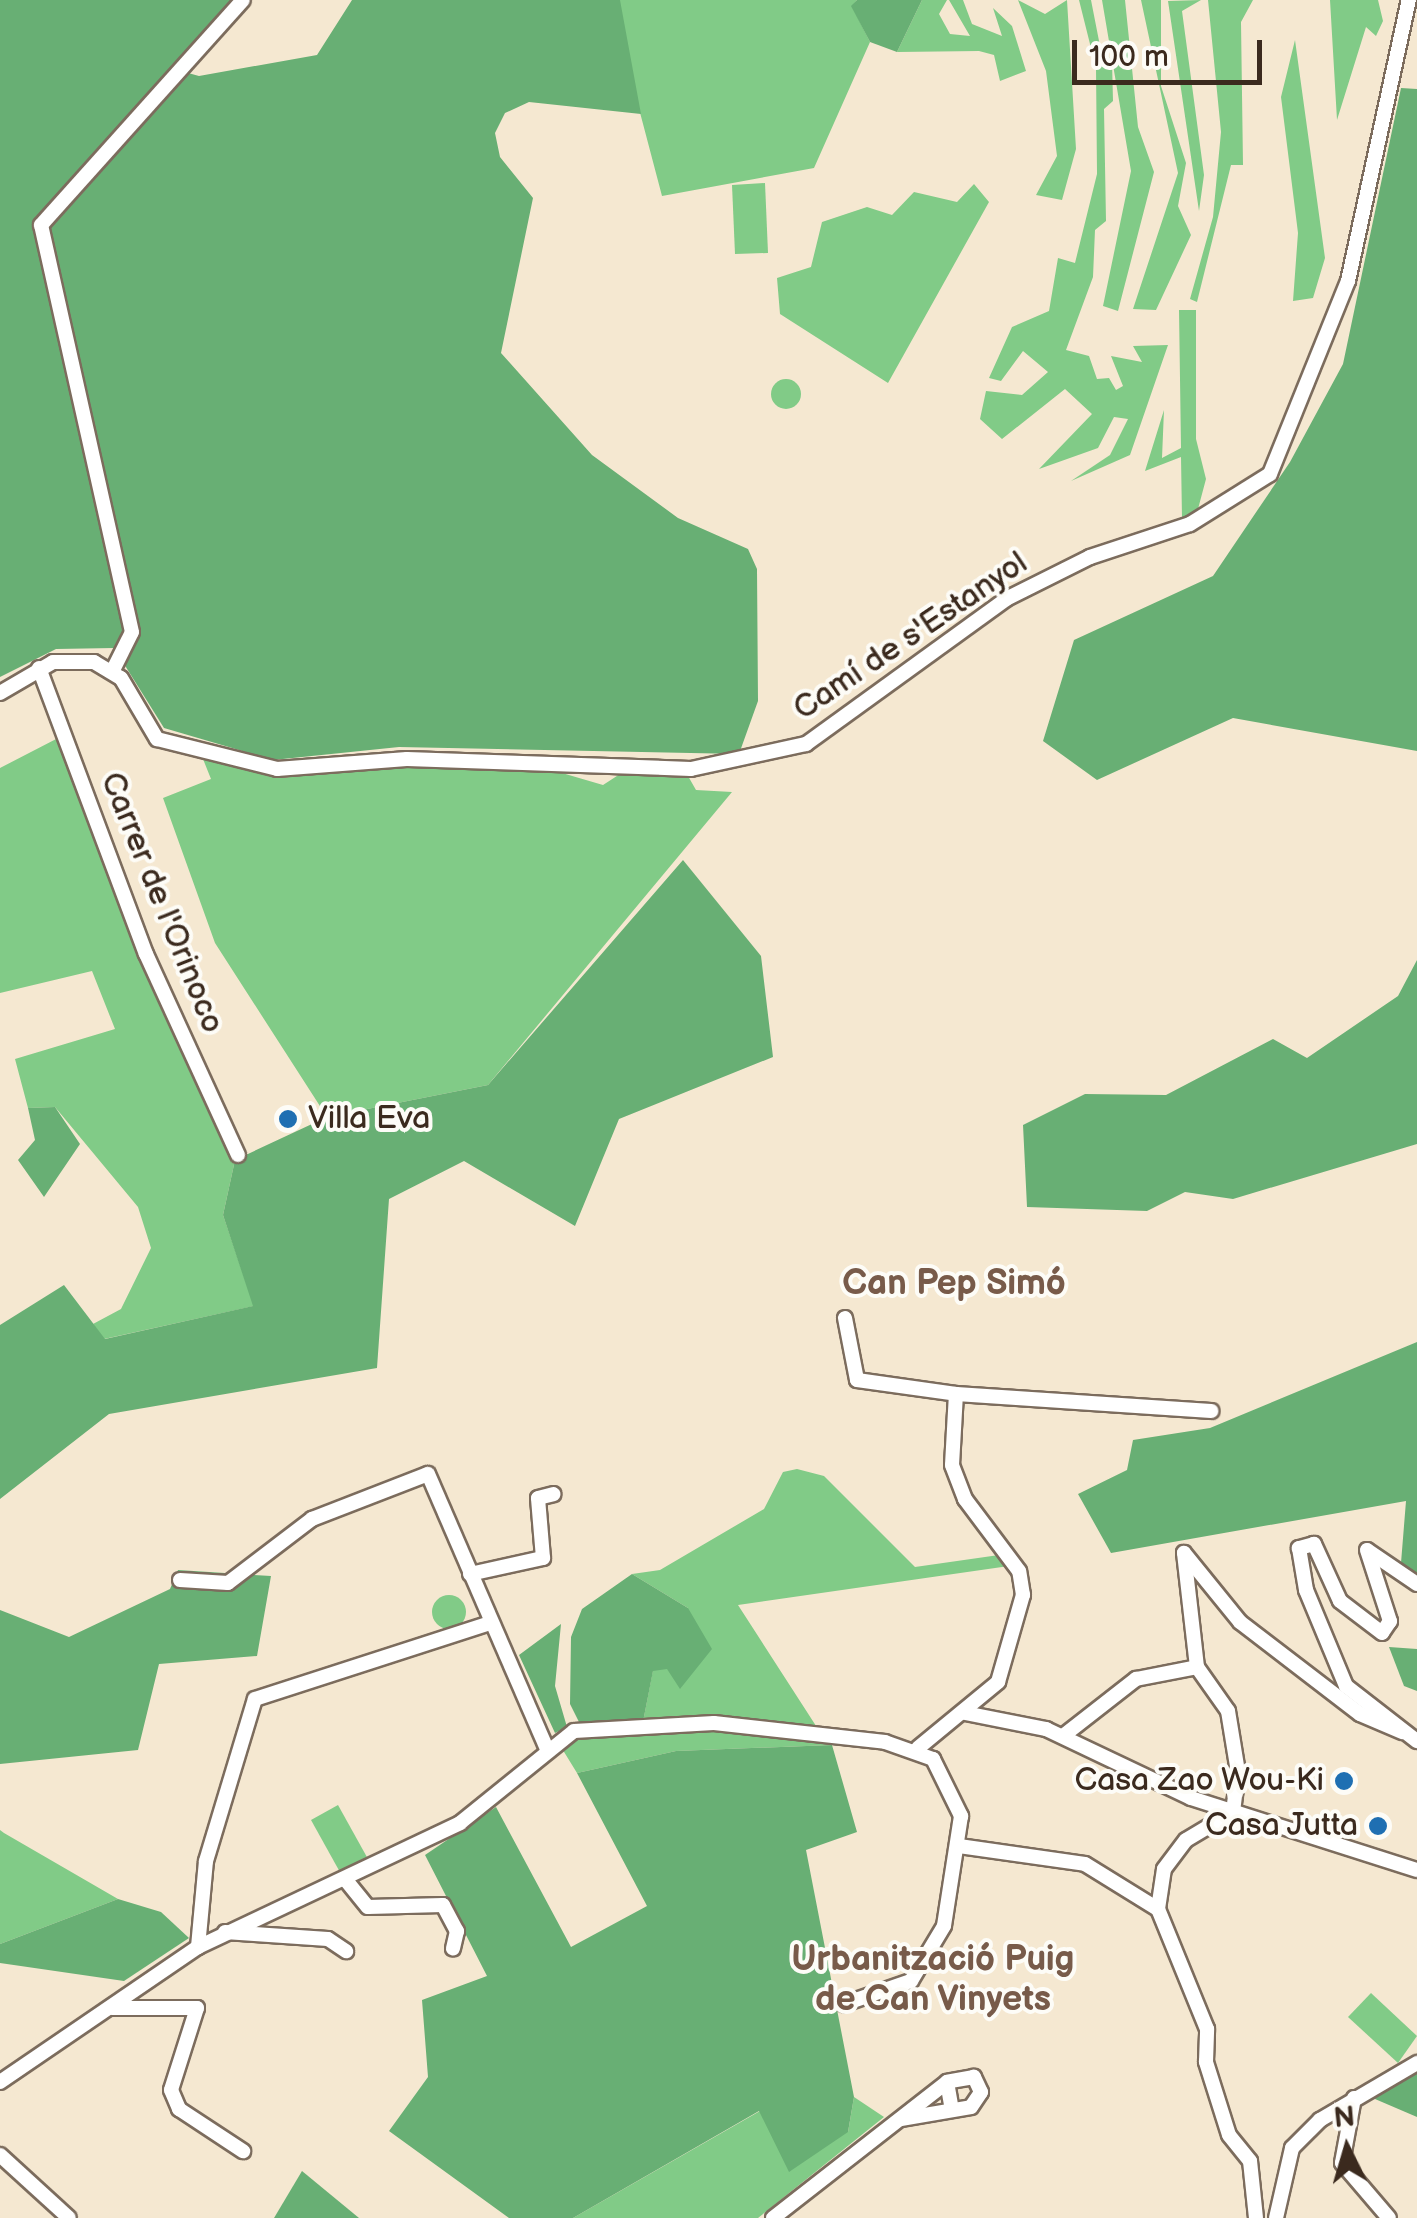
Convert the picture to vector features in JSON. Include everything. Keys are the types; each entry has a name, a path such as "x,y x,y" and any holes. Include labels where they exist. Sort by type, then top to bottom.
{"street":[{"path":"0,692 38,668 72,659 113,670 132,632 40,225 243,0"},
{"name":"Camí de s'Estanyol","path":"113,670 156,739 277,769 407,758 705,768 825,734 1006,599 1090,556 1190,524 1270,474 1348,281 1410,0"},
{"name":"Carrer de l'Orinoco","path":"38,668 146,954 238,1155"},
{"path":"845,1318 857,1380 956,1394 1211,1411"},
{"path":"918,1748 966,1713 998,1682 1023,1595 1019,1571 965,1500 952,1465 956,1394"},
{"path":"180,1580 228,1583 312,1519 428,1474 547,1749"},
{"path":"470,1574 543,1558 538,1498 554,1494"},
{"path":"1402,1732 1346,1686 1306,1590 1299,1548 1314,1544 1340,1601 1382,1633 1390,1621 1367,1550 1417,1584"},
{"path":"1233,1812 1238,1772 1228,1712 1198,1667 1188,1550 1240,1622 1360,1714 1417,1741"},
{"path":"198,1947 206,1861 254,1699 490,1623"},
{"path":"1063,1736 1136,1678 1198,1667"},
{"path":"966,1713 1063,1736 1233,1812 1417,1870"},
{"path":"0,2082 198,1947 460,1823 547,1749 574,1732 714,1723 918,1748 956,1791 959,1846 944,1926 919,1974 844,2004"},
{"path":"1158,1909 1164,1868 1186,1840 1233,1812"},
{"path":"959,1846 1085,1864 1139,1889 1158,1909 1207,2029 1206,2062 1229,2135 1250,2160 1256,2218"},
{"path":"345,1880 368,1907 443,1905 457,1932 453,1949"},
{"path":"225,1932 328,1939 346,1951"},
{"path":"112,2008 198,2008 171,2090 180,2109 243,2151"},
{"path":"1276,2218 1292,2148 1354,2098 1417,2063"},
{"path":"772,2218 890,2124 948,2082 965,2074 980,2092 971,2108 951,2105 890,2124"},
{"path":"948,2082 951,2105"},
{"path":"1354,2098 1342,2163 1389,2218"},
{"path":"0,2155 69,2218"}],"green space":[{"path":"0,0 231,0 170,68 199,76 317,55 352,0 620,0 641,114 529,102 505,113 495,133 500,157 533,198 501,353 592,455 678,518 748,549 757,569 758,701 739,754 399,747 273,760 164,728 114,648 56,649 0,677"},
{"path":"620,0 857,0 852,6 870,42 814,168 662,196 618,29"},
{"path":"857,0 922,0 897,52 870,42 851,6"},
{"path":"922,0 947,0 939,14 950,34 970,36 949,0 963,0 972,24 1002,36 993,8 1012,26 1026,71 1000,81 994,55 979,51 897,52"},
{"path":"1018,0 1045,14 1067,0 1076,149 1062,200 1036,195 1057,156 1046,71"},
{"path":"1079,0 1091,0 1100,46 1112,61 1113,101 1104,109 1106,221 1095,230 1093,277 1066,350 1089,356 1097,379 1109,378 1116,390 1123,386 1111,356 1142,362 1133,346 1168,345 1130,455 1071,481 1110,455 1128,419 1114,417 1098,448 1039,469 1092,414 1065,389 1002,439 980,419 986,391 1022,395 1048,372 1023,351 1001,381 989,378 1012,327 1049,311 1058,258 1075,263 1097,174 1096,68"},
{"path":"1102,0 1125,0 1138,127 1154,172 1118,311 1103,306 1131,171"},
{"path":"1141,0 1161,0 1161,86 1186,163 1178,206 1191,235 1156,310 1133,309 1178,173"},
{"path":"1201,0 1182,11 1204,175 1199,211 1168,1"},
{"path":"1208,0 1253,0 1241,22 1243,165 1231,165 1197,302 1190,299 1213,217 1221,132"},
{"path":"1330,0 1378,0 1383,21 1376,36 1366,27 1337,120"},
{"path":"1295,40 1325,258 1313,298 1293,301 1298,233 1281,97"},
{"path":"1401,88 1417,89 1417,751 1233,718 1097,780 1043,741 1074,640 1213,576 1290,462 1343,364"},
{"path":"765,183 768,253 735,254 732,185"},
{"path":"974,184 989,202 888,383 780,314 777,278 811,267 822,222 867,207 892,215 914,192 957,202"},
{"path":"1179,310 1196,310 1196,439 1206,479 1198,509 1182,518 1181,457 1145,471 1164,410 1162,458 1181,448"},
{"path":"786,379 797,383 801,394 797,405 786,409 775,405 771,394 775,383"},
{"path":"60,737 142,963 235,1160 223,1215 254,1306 104,1339 93,1324 121,1309 151,1248 138,1207 55,1107 28,1108 15,1059 115,1029 92,971 0,993 0,768"},
{"path":"203,759 281,778 397,766 562,773 603,785 620,774 688,776 696,790 732,792 488,1085 327,1117 215,943 163,798 211,779"},
{"path":"683,860 761,956 773,1057 619,1119 575,1226 464,1161 389,1199 377,1368 109,1414 0,1499 0,1325 64,1285 105,1339 253,1306 223,1215 235,1160 327,1117 488,1085"},
{"path":"1417,960 1417,1144 1233,1199 1185,1192 1147,1211 1027,1207 1023,1125 1085,1094 1166,1095 1273,1039 1307,1058 1398,996"},
{"path":"55,1107 80,1144 44,1197 18,1160 35,1140 28,1108"},
{"path":"1417,1342 1417,1574 1401,1563 1406,1501 1111,1553 1078,1494 1127,1470 1133,1440 1210,1428"},
{"path":"797,1469 824,1476 915,1567 999,1555 1009,1566 738,1605 818,1729 709,1716 642,1727 653,1670 667,1668 681,1688 688,1608 632,1574 660,1570 764,1509 783,1472"},
{"path":"178,1570 271,1576 257,1656 159,1664 138,1750 0,1764 0,1610 69,1637 170,1589"},
{"path":"632,1574 688,1608 712,1649 680,1689 667,1669 653,1671 642,1727 580,1724 570,1704 571,1637 582,1609"},
{"path":"449,1595 461,1600 466,1612 461,1624 449,1629 437,1624 432,1612 437,1600"},
{"path":"561,1624 555,1686 567,1727 555,1733 519,1655"},
{"path":"1389,1647 1417,1649 1417,1691 1404,1686"},
{"path":"732,1730 832,1745 676,1751 577,1773 561,1747 581,1738"},
{"path":"832,1745 857,1832 806,1850 854,2097 848,2132 789,2172 759,2111 573,2218 509,2218 389,2131 428,2077 422,2000 487,1976 425,1855 496,1807 571,1947 647,1906 577,1773 676,1751"},
{"path":"338,1805 368,1859 341,1874 311,1820"},
{"path":"0,1830 4,1833 118,1899 0,1944"},
{"path":"118,1899 161,1912 189,1938 124,1981 0,1963 0,1944"},
{"path":"1371,1993 1417,2036 1398,2063 1348,2017"},
{"path":"1417,2071 1417,2117 1368,2096"},
{"path":"854,2097 884,2117 758,2218 573,2218 760,2111 848,2132"},
{"path":"302,2171 359,2218 274,2218"}],"place":[{"name":"Villa Eva","path":"288,1119"},
{"name":"Casa Zao Wou-Ki","path":"1344,1781"},
{"name":"Casa Jutta","path":"1378,1826"}],"district":[{"name":"Can Pep Simó","path":"954,1284"},
{"name":"Urbanització Puig de Can Vinyets","path":"933,1980"}]}
